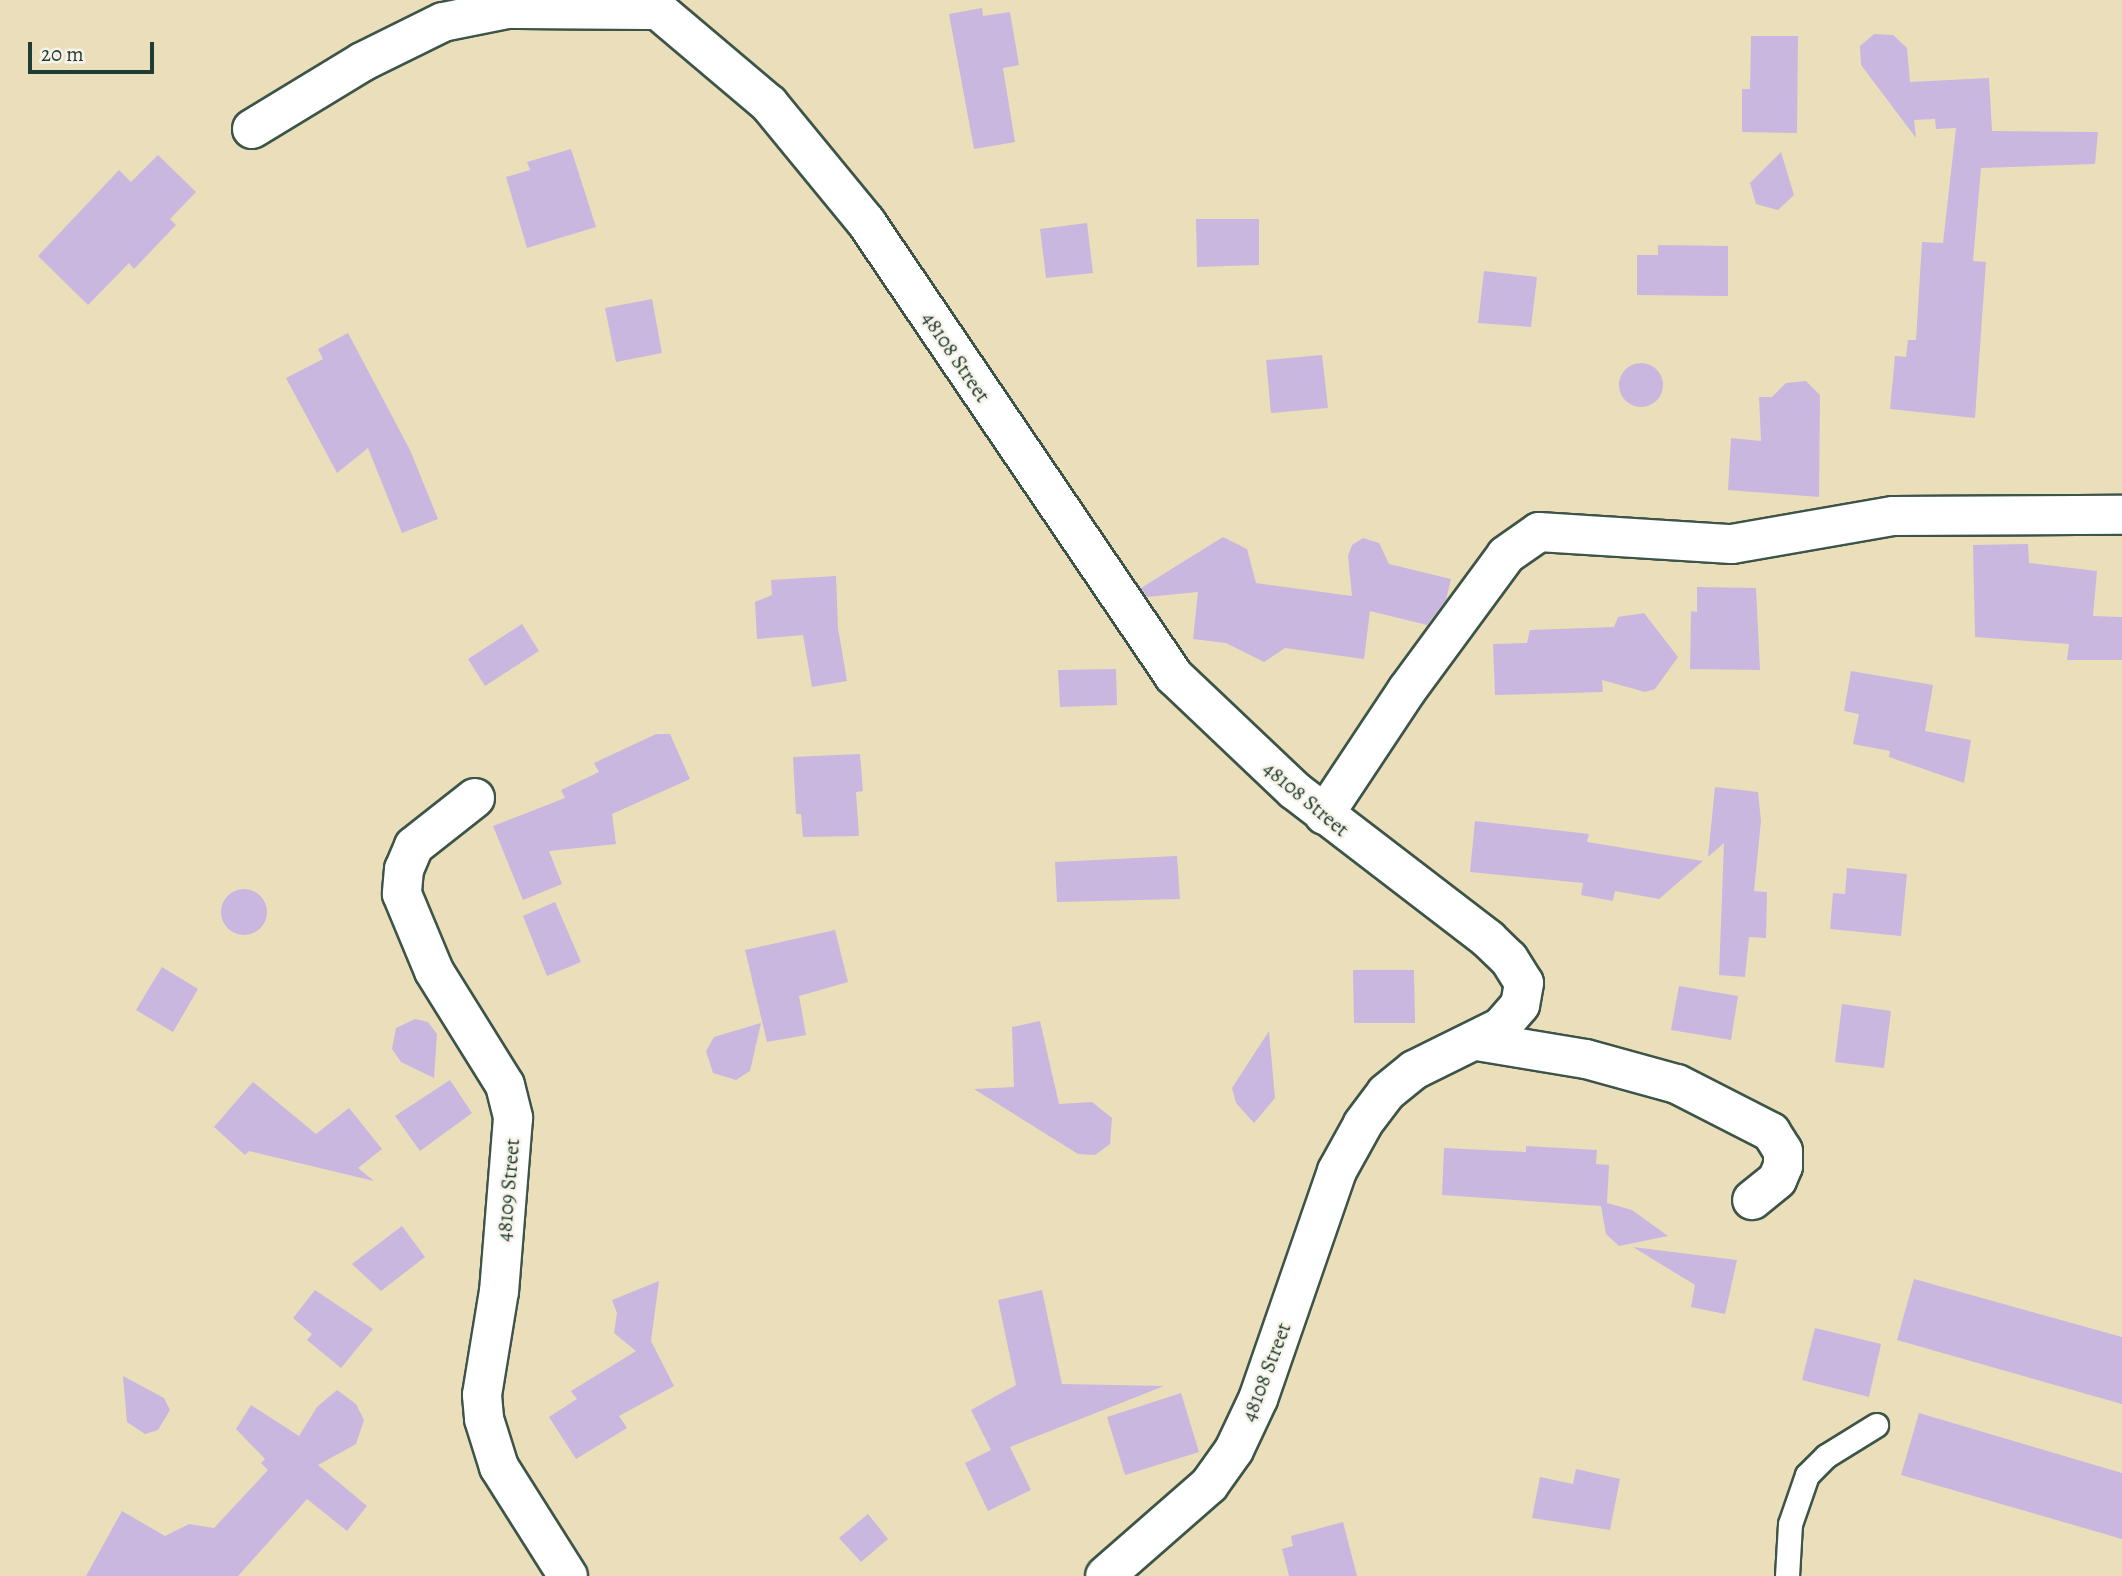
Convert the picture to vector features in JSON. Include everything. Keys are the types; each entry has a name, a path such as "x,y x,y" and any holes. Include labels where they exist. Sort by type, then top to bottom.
{"street":[{"path":"252,130 362,62 443,22 507,9 652,5"},
{"name":"48108 Street","path":"652,5 769,104 866,222 1174,676 1324,815 1509,959 1524,984 1520,1006 1501,1027 1414,1070 1385,1093 1363,1124 1337,1171 1258,1399 1234,1450 1209,1485 1105,1576"},
{"path":"1324,815 1407,690 1506,555 1539,532 1732,544 1893,516 2122,515"},
{"name":"48109 Street","path":"475,797 414,846 404,869 402,894 434,971 505,1085 513,1118 499,1291 482,1395 484,1419 499,1467 568,1576"},
{"path":"1476,1041 1586,1059 1677,1084 1771,1132 1783,1152 1783,1166 1777,1180 1752,1199"}],"lane":[{"path":"1787,1576 1790,1524 1807,1475 1826,1456 1876,1426"}],"building":[{"path":"982,8 983,16 1010,12 1019,65 1003,68 1015,142 974,149 949,14"},
{"path":"1874,34 1893,35 1907,48 1910,82 1989,78 1992,131 2098,132 2095,164 1981,168 1973,261 1986,262 1975,418 1890,409 1895,356 1906,357 1908,340 1916,340 1922,242 1943,243 1956,128 1936,129 1935,119 1914,120 1916,138 1861,65 1860,46"},
{"path":"1751,36 1798,36 1797,133 1742,132 1742,89 1750,89"},
{"path":"571,149 596,227 527,248 506,177 530,170 527,162"},
{"path":"1781,152 1794,195 1778,210 1756,204 1750,183"},
{"path":"158,155 196,192 170,219 176,225 134,269 129,263 88,305 38,256 119,170 131,182"},
{"path":"1196,219 1259,219 1259,265 1197,267"},
{"path":"1087,223 1093,273 1046,278 1040,229"},
{"path":"1658,245 1728,246 1728,296 1637,295 1637,255 1658,255"},
{"path":"1484,271 1537,277 1531,327 1478,323"},
{"path":"652,299 662,353 616,362 605,308"},
{"path":"348,333 410,450 438,519 402,533 368,448 337,473 286,378 323,359 318,349"},
{"path":"1322,355 1328,408 1271,413 1266,360"},
{"path":"1641,363 1656,370 1663,385 1656,400 1641,407 1626,400 1619,385 1626,370"},
{"path":"1806,381 1820,395 1819,497 1728,490 1731,438 1761,441 1759,397 1772,397 1786,383"},
{"path":"1223,537 1247,549 1256,583 1352,596 1348,556 1352,545 1363,538 1379,543 1389,564 1451,579 1446,600 1427,625 1370,611 1364,659 1285,648 1264,662 1226,643 1193,639 1198,592 1147,597 1141,588"},
{"path":"2028,544 2029,563 2097,571 2093,616 2122,617 2122,660 2067,660 2069,644 1975,637 1973,545"},
{"path":"836,576 838,628 847,681 812,687 803,635 757,639 755,602 772,595 771,580"},
{"path":"1697,587 1756,588 1760,670 1690,669 1691,611 1697,612"},
{"path":"1644,613 1678,657 1655,689 1645,692 1602,680 1603,692 1495,695 1493,644 1527,643 1530,630 1614,627 1618,617"},
{"path":"522,624 539,651 485,686 468,659"},
{"path":"1116,669 1117,705 1060,707 1058,670"},
{"path":"1851,671 1933,685 1925,731 1971,740 1964,783 1889,757 1890,751 1853,744 1859,714 1844,711"},
{"path":"656,734 670,734 690,779 612,814 616,844 549,851 562,884 523,900 493,826 565,798 561,790 599,772 594,763"},
{"path":"860,754 863,791 856,792 859,836 803,837 801,814 796,814 793,757"},
{"path":"1715,787 1758,792 1761,821 1754,891 1767,892 1766,938 1749,937 1745,977 1719,975 1724,843 1708,857"},
{"path":"1475,821 1589,834 1587,842 1703,861 1659,899 1615,891 1613,901 1581,895 1583,883 1470,872"},
{"path":"1177,856 1180,899 1057,902 1055,862"},
{"path":"1847,868 1907,874 1901,936 1830,929 1833,893 1845,894"},
{"path":"244,889 260,896 267,912 260,928 244,935 228,928 221,912 228,896"},
{"path":"555,902 581,962 547,976 523,916"},
{"path":"835,930 848,982 799,996 806,1035 767,1042 745,950"},
{"path":"162,967 198,989 173,1032 136,1010"},
{"path":"1353,970 1414,970 1415,1023 1354,1023"},
{"path":"1679,986 1738,996 1731,1040 1671,1030"},
{"path":"1842,1004 1891,1011 1884,1068 1835,1062"},
{"path":"415,1019 428,1022 437,1034 434,1078 401,1062 392,1049 396,1028"},
{"path":"1040,1021 1059,1104 1092,1102 1112,1118 1110,1144 1095,1155 1078,1154 974,1089 1014,1087 1012,1027"},
{"path":"761,1023 750,1071 736,1080 713,1073 706,1051 714,1037"},
{"path":"1269,1031 1275,1098 1254,1123 1236,1103 1232,1088"},
{"path":"450,1080 472,1113 420,1151 395,1116"},
{"path":"253,1082 316,1134 349,1108 382,1149 358,1168 374,1181 249,1151 245,1155 214,1127"},
{"path":"1526,1146 1597,1150 1596,1164 1609,1165 1607,1203 1632,1210 1668,1236 1619,1246 1606,1234 1601,1206 1442,1195 1444,1148 1526,1152"},
{"path":"402,1226 425,1257 381,1291 352,1264"},
{"path":"1633,1247 1737,1260 1725,1314 1691,1307 1695,1285"},
{"path":"1914,1279 2122,1337 2122,1404 1897,1340"},
{"path":"659,1281 651,1341 674,1386 619,1416 627,1428 576,1459 549,1417 577,1399 571,1391 636,1351 614,1333 617,1313 612,1300"},
{"path":"315,1290 373,1329 341,1368 307,1340 312,1334 293,1318"},
{"path":"1042,1290 1062,1384 1164,1386 1010,1447 1031,1490 988,1511 965,1463 991,1450 971,1410 1016,1385 998,1300"},
{"path":"1815,1328 1881,1344 1869,1397 1802,1380"},
{"path":"123,1376 164,1398 170,1410 158,1430 145,1434 127,1422"},
{"path":"337,1390 356,1404 364,1420 356,1444 318,1465 367,1506 347,1531 307,1499 238,1576 86,1576 122,1511 165,1536 189,1524 214,1528 268,1470 261,1463 265,1459 236,1429 251,1405 299,1436 317,1407"},
{"path":"1181,1393 1199,1452 1125,1475 1107,1417"},
{"path":"1919,1413 2122,1473 2122,1539 1901,1475"},
{"path":"1576,1469 1620,1479 1610,1530 1532,1518 1540,1477 1573,1484"},
{"path":"868,1514 888,1539 861,1562 839,1538"},
{"path":"1343,1522 1357,1576 1289,1576 1282,1549 1293,1546 1291,1536"}]}
